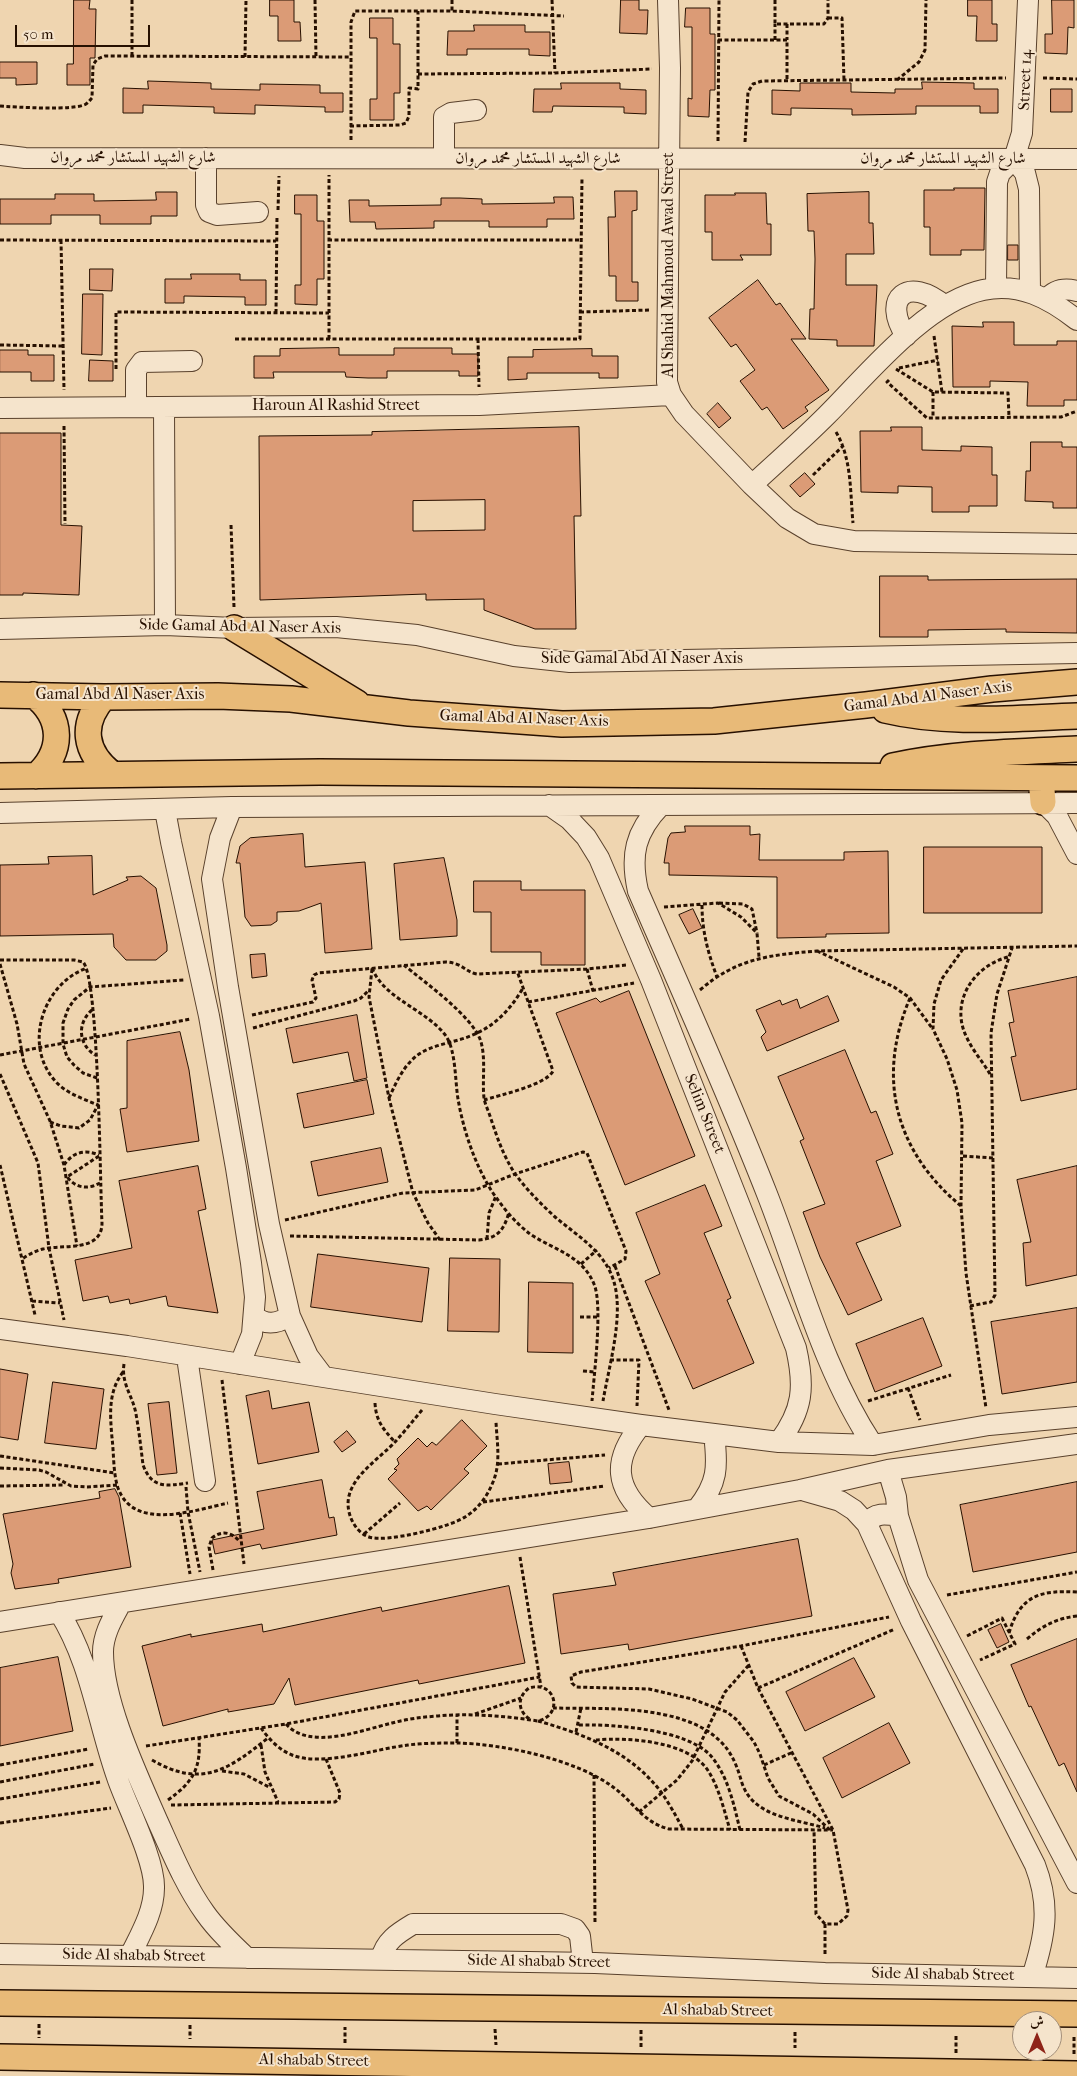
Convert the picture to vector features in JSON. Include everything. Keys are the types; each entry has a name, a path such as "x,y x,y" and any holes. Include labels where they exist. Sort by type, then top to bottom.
{"main road":[{"path":"234,628 363,707"},
{"name":"Gamal Abd Al Naser Axis","path":"0,695 34,694 104,697 218,696 291,699 409,713 562,724 714,721 866,705 992,688 1077,682"},
{"path":"34,694 49,709 56,729 53,755 44,769 36,776"},
{"path":"104,697 91,715 89,738 96,758 112,774"},
{"path":"866,705 942,718 1077,716"},
{"path":"850,777 880,769 943,757 1077,749"},
{"path":"0,776 320,772 1077,778"},
{"path":"1041,778 1043,802"},
{"name":"Al shabab Street","path":"0,2003 1076,2014"},
{"name":"Al shabab Street","path":"18,2062 190,2060 796,2070 830,2073 1075,2074"}],"street":[{"name":"Al Shahid Mahmoud Awad Street","path":"668,0 670,68 667,382 671,395 684,414 752,485 787,518 814,534 854,541 1077,544"},
{"name":"Street 14","path":"1014,159 1022,133 1028,0"},
{"path":"444,158 444,117 450,112 476,110"},
{"name":"شارع الشهيد المستشار محمد مروان","path":"0,155 25,158 1077,159"},
{"path":"206,158 206,205 209,212 217,215 258,212"},
{"path":"996,288 997,182 1000,174 1014,159 1025,173 1029,189 1038,295"},
{"path":"752,485 826,417 887,366 906,336 945,306 972,293 996,288 1038,295 1050,294 1059,290 1077,291"},
{"path":"906,336 901,329 896,314 898,304 903,295 913,291 924,292 945,306"},
{"path":"1038,295 1077,320"},
{"path":"126,407 136,370 142,362 192,361"},
{"name":"Haroun Al Rashid Street","path":"0,408 479,405 671,395"},
{"path":"164,407 166,625"},
{"name":"Side Gamal Abd Al Naser Axis","path":"0,629 166,625 234,628 336,627 377,629 417,634 514,656 570,662 1077,653"},
{"path":"1043,802 1057,816 1077,854"},
{"path":"0,813 232,807 1077,803"},
{"name":"Selim Street","path":"548,805 569,819 586,836 599,858 650,979 796,1348 802,1383 801,1399 793,1422 780,1442"},
{"name":"Selim Street","path":"661,805 648,819 639,836 634,854 634,873 638,891 731,1102 830,1363 850,1406 873,1445"},
{"path":"232,807 220,838 212,880 228,987 272,1235 290,1316 308,1356 323,1376"},
{"path":"166,810 209,1016 248,1244 255,1297 254,1316 251,1341 240,1364"},
{"path":"650,979 683,994"},
{"path":"202,985 228,987"},
{"path":"703,1113 731,1102"},
{"path":"740,1206 768,1196"},
{"path":"254,1316 268,1324 284,1320 290,1316"},
{"path":"0,1330 127,1346 187,1357 639,1425 780,1442 873,1445 989,1426 1077,1417"},
{"path":"187,1357 205,1481"},
{"path":"639,1425 622,1453 620,1464 624,1484 635,1506 649,1518"},
{"path":"697,1509 710,1491 717,1471 714,1434"},
{"path":"0,1622 649,1518 800,1490 888,1470 1077,1444"},
{"path":"888,1470 896,1497 898,1516 912,1564 927,1599 1077,1883"},
{"path":"800,1490 840,1501 854,1510 866,1524 909,1617 1026,1849 1041,1882 1045,1901 1042,1943 1032,1977"},
{"path":"866,1524 869,1519 876,1516 888,1514 898,1516"},
{"path":"121,1602 108,1629 103,1653 111,1699 184,1878 206,1914 228,1940 247,1958"},
{"path":"59,1612 70,1631 80,1657 112,1762 151,1866 154,1888 151,1909 130,1956"},
{"path":"80,1657 89,1649 94,1648 103,1653"},
{"path":"1026,1849 1040,1845 1053,1836"},
{"path":"151,1866 156,1869 170,1867 174,1857"},
{"path":"380,1959 383,1948 396,1934 413,1924 561,1924 575,1928 580,1936 589,1963"},
{"name":"Side Al shabab Street","path":"0,1954 589,1963 826,1973 1077,1978"}],"path":[{"path":"132,0 132,56"},
{"path":"245,57 246,0"},
{"path":"315,0 316,57"},
{"path":"452,0 452,11"},
{"path":"552,0 555,73"},
{"path":"718,0 718,159"},
{"path":"775,0 775,40"},
{"path":"775,24 824,24 828,18 828,0"},
{"path":"896,80 919,62 925,50 926,0"},
{"path":"352,158 350,57 352,17 355,11 452,11 564,16"},
{"path":"350,126 400,126 406,123 409,116 409,88 418,88 418,11"},
{"path":"828,18 842,18 844,80"},
{"path":"787,24 787,80"},
{"path":"718,40 787,40"},
{"path":"0,106 38,108 86,104 92,98 93,65 97,58 105,56 350,57"},
{"path":"418,74 555,73 670,68"},
{"path":"745,159 748,92 753,84 762,81 1026,77 1077,79"},
{"path":"276,313 276,241 280,158"},
{"path":"329,340 328,240 330,158"},
{"path":"236,340 580,340 580,240 583,158"},
{"path":"0,240 276,241"},
{"path":"62,240 65,524"},
{"path":"328,240 580,240"},
{"path":"580,312 668,309"},
{"path":"126,407 116,312 328,313"},
{"path":"933,328 942,392"},
{"path":"478,340 479,405"},
{"path":"0,345 63,346"},
{"path":"887,366 938,360"},
{"path":"887,366 933,392 1008,393 1009,417"},
{"path":"887,366 887,382 927,418 1061,417 1077,411"},
{"path":"933,392 933,418"},
{"path":"826,417 844,445 854,541"},
{"path":"813,475 844,445"},
{"path":"231,525 234,628"},
{"path":"718,904 741,917 757,933"},
{"path":"646,908 744,904 752,909 759,957"},
{"path":"702,905 705,940 717,977"},
{"path":"683,994 735,967 759,957 817,951 1077,946"},
{"path":"970,1306 991,1302 995,1296 991,1032 993,1013 1012,948"},
{"path":"933,1029 934,1004 942,980 963,949"},
{"path":"817,951 873,976 910,998 933,1029 947,1059 957,1090 962,1123 961,1206 966,1273 989,1426"},
{"path":"991,1074 967,1038 962,1024 961,1008 964,994 972,980 982,969 995,961 1008,958"},
{"path":"22,1260 36,1251 77,1246 90,1243 100,1233 102,1223 95,1038 87,968 79,960 0,962 17,1024 24,1064 50,1121 64,1165 77,1246"},
{"path":"235,1026 313,1002 316,998 312,980 314,975 318,973 446,962 456,963 477,974 587,969 650,979"},
{"path":"404,965 457,1010 477,1033 481,1042 484,1063 484,1100 499,1144 515,1174 530,1194 597,1250 609,1268 617,1298 616,1327 610,1360 595,1418"},
{"path":"87,968 65,980 49,1000 41,1024 40,1048 48,1070 57,1083 71,1094 98,1105"},
{"path":"372,968 368,990 389,1098 413,1193 440,1240"},
{"path":"372,968 382,984 430,1020 450,1042 461,1115 474,1155 488,1185 509,1212 530,1234 567,1253 582,1264 595,1286 598,1303 594,1372 595,1418"},
{"path":"587,969 594,990"},
{"path":"484,1100 551,1076 554,1071 517,971"},
{"path":"528,1002 650,979"},
{"path":"97,1078 83,1073 74,1065 68,1058 63,1044 63,1023 68,1009 74,1000 90,987 202,985"},
{"path":"389,1098 411,1061 427,1050 477,1033 503,1014 523,988"},
{"path":"235,1026 354,1001 361,998 368,990"},
{"path":"910,998 902,1018 893,1059 893,1080 900,1121 908,1141 926,1171 961,1206"},
{"path":"92,1009 83,1023 83,1040 86,1046 96,1055"},
{"path":"0,1055 209,1016"},
{"path":"0,1074 38,1163 50,1248 68,1340"},
{"path":"50,1121 61,1126 79,1128 90,1120 98,1105"},
{"path":"64,1165 80,1152 87,1151 100,1156"},
{"path":"288,1220 403,1193 475,1190 515,1174 576,1154 587,1153 626,1251 625,1258 609,1268"},
{"path":"67,1177 100,1156"},
{"path":"963,1156 994,1158"},
{"path":"0,1165 40,1335"},
{"path":"67,1177 71,1182 82,1187 88,1188 100,1183"},
{"path":"487,1239 489,1213 496,1196"},
{"path":"272,1235 440,1240 487,1239 501,1233 509,1212"},
{"path":"582,1264 597,1250"},
{"path":"615,1266 676,1430"},
{"path":"32,1301 60,1303"},
{"path":"580,1317 597,1317"},
{"path":"127,1346 123,1372 124,1386 133,1401 143,1465 147,1475 154,1482 163,1486 205,1481"},
{"path":"610,1360 639,1360 639,1425"},
{"path":"220,1362 247,1582"},
{"path":"583,1370 594,1372"},
{"path":"123,1372 114,1387 110,1409 117,1485 126,1502 135,1509 148,1514 162,1515 228,1504"},
{"path":"850,1406 951,1375"},
{"path":"378,1385 375,1402 378,1419 382,1427 395,1442"},
{"path":"908,1388 926,1436"},
{"path":"435,1395 395,1442 358,1478 349,1496 348,1510 350,1517 364,1534 370,1537 388,1538 445,1527 466,1517 482,1503 493,1481 498,1464 495,1404"},
{"path":"498,1464 622,1453"},
{"path":"0,1456 115,1473"},
{"path":"0,1468 39,1470 46,1472 66,1485"},
{"path":"482,1503 624,1484"},
{"path":"0,1486 66,1485 87,1487 117,1485"},
{"path":"186,1487 188,1512 204,1590"},
{"path":"364,1534 400,1504"},
{"path":"180,1513 204,1590"},
{"path":"204,1590 209,1547 212,1538 221,1533 227,1533 236,1537 241,1543"},
{"path":"517,1539 542,1687 552,1695 554,1708 548,1717 538,1721"},
{"path":"927,1599 1077,1572"},
{"path":"1009,1633 1016,1615 1028,1600 1046,1593 1077,1592"},
{"path":"1027,1639 1049,1623 1062,1618 1077,1616"},
{"path":"831,1830 813,1814 779,1796 771,1785 754,1742 727,1712 676,1694 649,1689 576,1687 572,1683 571,1676 586,1671 909,1617"},
{"path":"758,1688 909,1617"},
{"path":"950,1643 1002,1618 1015,1644 964,1668"},
{"path":"741,1646 758,1688 831,1830 848,1910 843,1921 831,1925 825,1924 816,1914 814,1830"},
{"path":"639,1812 684,1772 695,1757 725,1692 748,1666"},
{"path":"131,1749 286,1724 540,1677"},
{"path":"471,1716 521,1697 529,1688 542,1687"},
{"path":"521,1697 520,1708 531,1720"},
{"path":"554,1708 644,1712 688,1722 706,1730 727,1749 740,1772 746,1792 756,1804 770,1813 831,1830"},
{"path":"576,1732 579,1725 581,1708"},
{"path":"286,1724 301,1735 329,1737 346,1735 416,1718 457,1715 538,1721 576,1732 626,1759 662,1793 682,1829"},
{"path":"457,1715 457,1743"},
{"path":"579,1725 620,1726 641,1729 681,1739 700,1747 710,1756 725,1780 740,1830"},
{"path":"261,1728 268,1738 291,1755 307,1759 326,1759 409,1745 457,1743 511,1750 566,1763 594,1774 613,1787 652,1823 661,1826 682,1829 831,1830"},
{"path":"157,1808 184,1787 196,1774 200,1751 199,1738"},
{"path":"220,1771 248,1756 268,1738"},
{"path":"594,1741 621,1739 648,1742 677,1749 695,1757 706,1768 712,1778 730,1830"},
{"path":"261,1744 265,1772 278,1802"},
{"path":"131,1749 163,1766 196,1774 220,1771 244,1774 270,1787"},
{"path":"764,1765 791,1753"},
{"path":"157,1808 278,1802 335,1802 339,1798 340,1793 326,1759"},
{"path":"0,1765 112,1762"},
{"path":"0,1782 112,1762"},
{"path":"0,1799 112,1762"},
{"path":"589,1963 594,1774"},
{"path":"0,1823 128,1806"},
{"path":"825,1924 826,1973"},
{"path":"18,2062 39,2003"},
{"path":"190,2005 190,2060"},
{"path":"345,2062 346,2006"},
{"path":"494,2008 496,2064"},
{"path":"641,2010 641,2068"},
{"path":"795,2011 796,2070"},
{"path":"955,2073 957,2013"},
{"path":"1075,2074 1076,2014"}],"building":[{"path":"74,0 90,0 89,9 96,9 95,58 90,58 90,85 67,85 67,64 73,64"},
{"path":"270,0 294,0 294,22 300,22 301,41 278,41 278,16 270,16"},
{"path":"621,0 639,0 639,10 648,10 647,34 620,33"},
{"path":"968,0 992,0 992,24 997,24 997,41 976,41 977,16 968,16"},
{"path":"1052,0 1074,0 1074,28 1068,27 1067,54 1045,53 1045,34 1052,34"},
{"path":"686,8 710,8 710,34 715,34 715,90 710,90 709,117 688,116 688,98 692,99 692,27 685,27"},
{"path":"370,18 393,18 393,44 400,44 400,93 394,93 394,120 370,120 370,99 377,99 377,38 370,38"},
{"path":"474,25 525,25 525,32 550,32 550,56 529,55 529,49 467,49 467,55 447,55 448,31 474,31"},
{"path":"0,62 37,62 37,84 16,85 16,78 0,78"},
{"path":"148,81 211,83 211,89 260,90 260,84 320,85 320,93 343,93 343,112 325,112 325,107 255,105 255,114 214,113 214,107 143,105 143,113 123,113 123,88 148,89"},
{"path":"922,82 974,83 974,89 998,89 998,113 980,113 980,106 916,106 916,114 852,115 852,109 791,108 791,115 772,114 772,90 800,91 800,83 851,83 851,92 895,93 895,89 922,89"},
{"path":"561,83 620,83 620,89 646,90 646,114 624,113 624,107 553,106 552,112 533,112 534,89 561,89"},
{"path":"1051,89 1072,89 1072,112 1051,112"},
{"path":"954,188 985,188 984,250 961,250 961,255 930,255 930,227 924,227 924,190 954,190"},
{"path":"615,191 637,191 637,210 632,211 632,282 638,282 638,301 616,301 616,276 609,276 608,217 615,217"},
{"path":"156,192 177,192 177,216 151,216 151,224 100,224 100,215 51,215 51,224 0,224 0,199 55,199 55,194 94,194 94,201 156,200"},
{"path":"869,192 869,223 873,223 874,254 846,254 846,285 877,285 874,346 837,346 837,340 809,339 810,309 814,309 815,259 814,231 808,231 807,194"},
{"path":"735,193 766,193 767,224 771,224 771,255 740,255 743,260 712,260 712,232 705,232 705,195 735,195"},
{"path":"295,195 317,195 317,221 324,221 324,279 317,279 317,305 295,304 295,285 301,285 301,214 295,214"},
{"path":"554,197 573,197 574,219 547,219 547,227 489,227 489,221 434,221 434,228 376,229 375,222 350,222 349,200 369,200 369,206 441,205 441,198 482,199 482,204 554,203"},
{"path":"1008,245 1018,245 1018,260 1008,260"},
{"path":"90,269 113,269 112,291 90,290"},
{"path":"191,274 240,274 240,280 266,280 266,305 245,305 245,297 184,296 184,303 165,303 165,279 191,279"},
{"path":"758,280 776,305 780,303 806,339 791,339 829,390 805,407 808,411 783,429 767,407 762,410 740,381 755,370 736,344 731,347 709,318"},
{"path":"83,294 103,294 102,355 82,354"},
{"path":"983,322 1014,322 1014,345 1057,345 1057,341 1077,341 1077,400 1064,400 1064,406 1027,406 1028,382 990,381 990,387 953,387 952,326 983,327"},
{"path":"339,348 339,355 394,355 394,348 452,348 452,354 478,354 478,376 459,376 459,371 387,371 387,378 346,377 345,372 273,372 274,378 254,378 254,356 280,356 280,349"},
{"path":"592,349 592,356 618,356 618,378 599,378 599,373 527,373 527,379 508,380 508,357 533,357 533,350"},
{"path":"0,350 28,350 28,355 54,355 54,381 31,381 31,372 0,372"},
{"path":"90,360 113,361 113,381 89,381"},
{"path":"718,403 731,418 719,428 707,414"},
{"path":"579,427 581,516 574,516 576,629 535,629 484,610 484,599 426,600 426,594 260,600 259,436 372,435 372,432","holes":["485,500 485,530 413,531 413,501"]},
{"path":"891,427 922,427 922,450 961,451 961,446 992,447 992,475 997,475 997,506 969,506 969,512 932,512 932,487 898,486 898,493 861,492 860,431 891,431"},
{"path":"0,433 61,433 61,525 82,526 79,595 23,593 23,595 0,595"},
{"path":"1031,442 1062,442 1062,447 1077,447 1077,508 1053,508 1053,502 1025,501 1026,471 1030,471"},
{"path":"805,473 815,484 800,497 790,486"},
{"path":"880,576 928,576 928,580 1077,579 1077,633 1006,632 1006,629 928,630 928,637 880,637"},
{"path":"685,826 750,826 750,835 760,834 759,860 844,860 844,852 888,851 889,933 826,934 826,937 777,938 777,877 669,875 669,863 664,863 668,838 671,833 685,832"},
{"path":"303,834 305,867 365,862 372,949 325,953 321,903 299,911 277,912 277,921 271,925 251,926 245,917 240,863 236,863 240,846 250,838"},
{"path":"924,847 1042,847 1042,913 924,913"},
{"path":"92,856 93,895 128,880 126,877 141,876 156,888 167,951 156,960 126,960 114,947 113,934 0,936 0,865 49,864 48,857"},
{"path":"444,858 457,920 457,936 400,940 394,864"},
{"path":"474,881 521,881 521,890 585,890 585,965 541,965 541,952 491,952 491,912 474,912"},
{"path":"693,909 702,928 689,934 679,915"},
{"path":"265,954 267,976 252,978 250,955"},
{"path":"1077,977 1077,1089 1021,1101 1011,1057 1016,1056 1009,1023 1014,1022 1008,991"},
{"path":"629,991 695,1156 625,1185 556,1013 596,998 600,1002"},
{"path":"828,996 839,1021 767,1051 761,1037 766,1032 756,1010 780,1000 782,1005 797,999 800,1008"},
{"path":"357,1015 367,1078 354,1081 348,1052 293,1063 286,1029"},
{"path":"180,1032 189,1070 199,1141 127,1152 120,1109 127,1108 127,1041"},
{"path":"845,1050 871,1113 876,1111 893,1154 876,1161 901,1226 856,1243 882,1300 848,1315 820,1257 803,1212 825,1204 800,1141 804,1139 778,1077"},
{"path":"367,1080 374,1114 304,1128 297,1094"},
{"path":"381,1148 388,1182 318,1196 311,1162"},
{"path":"198,1166 206,1209 198,1211 218,1313 168,1306 166,1296 130,1304 129,1299 110,1303 108,1296 83,1301 75,1260 132,1248 119,1181"},
{"path":"1077,1166 1077,1275 1026,1286 1023,1243 1031,1242 1017,1180"},
{"path":"705,1185 722,1226 704,1233 731,1298 727,1300 754,1363 693,1389 645,1281 660,1274 636,1213"},
{"path":"318,1254 429,1268 422,1322 311,1307"},
{"path":"450,1258 500,1259 499,1332 448,1331"},
{"path":"529,1282 573,1283 573,1353 528,1352"},
{"path":"1077,1308 1077,1382 1002,1394 991,1322"},
{"path":"923,1318 942,1366 875,1392 856,1344"},
{"path":"0,1369 28,1374 18,1440 0,1437"},
{"path":"53,1382 104,1389 96,1449 45,1443"},
{"path":"269,1391 272,1409 309,1402 319,1452 258,1464 246,1396"},
{"path":"169,1402 177,1473 157,1475 148,1404"},
{"path":"462,1420 487,1446 464,1469 469,1473 431,1510 427,1506 418,1511 388,1479 397,1470 394,1469 399,1464 397,1459 418,1438 427,1447 432,1442 436,1445"},
{"path":"347,1431 356,1442 342,1452 334,1442"},
{"path":"569,1462 572,1482 550,1484 548,1464"},
{"path":"322,1480 329,1518 334,1517 337,1535 262,1549 260,1544 215,1554 212,1540 264,1529 257,1492"},
{"path":"1077,1482 1077,1552 973,1572 960,1505"},
{"path":"115,1489 119,1497 131,1567 58,1579 59,1583 15,1589 11,1573 13,1564 3,1514 100,1498 99,1492"},
{"path":"798,1539 812,1616 629,1650 628,1644 561,1654 553,1594 616,1585 613,1573"},
{"path":"509,1586 525,1663 419,1684 418,1680 295,1705 289,1678 274,1704 228,1712 228,1709 163,1726 142,1646 191,1634 191,1637 262,1624 263,1632 381,1607 382,1611"},
{"path":"1001,1624 1009,1642 997,1648 988,1630"},
{"path":"1077,1639 1077,1792 1064,1763 1059,1766 1031,1706 1029,1707 1011,1665"},
{"path":"58,1657 73,1731 0,1746 0,1668"},
{"path":"854,1658 875,1697 805,1731 786,1692"},
{"path":"889,1723 910,1763 842,1798 823,1758"}]}
